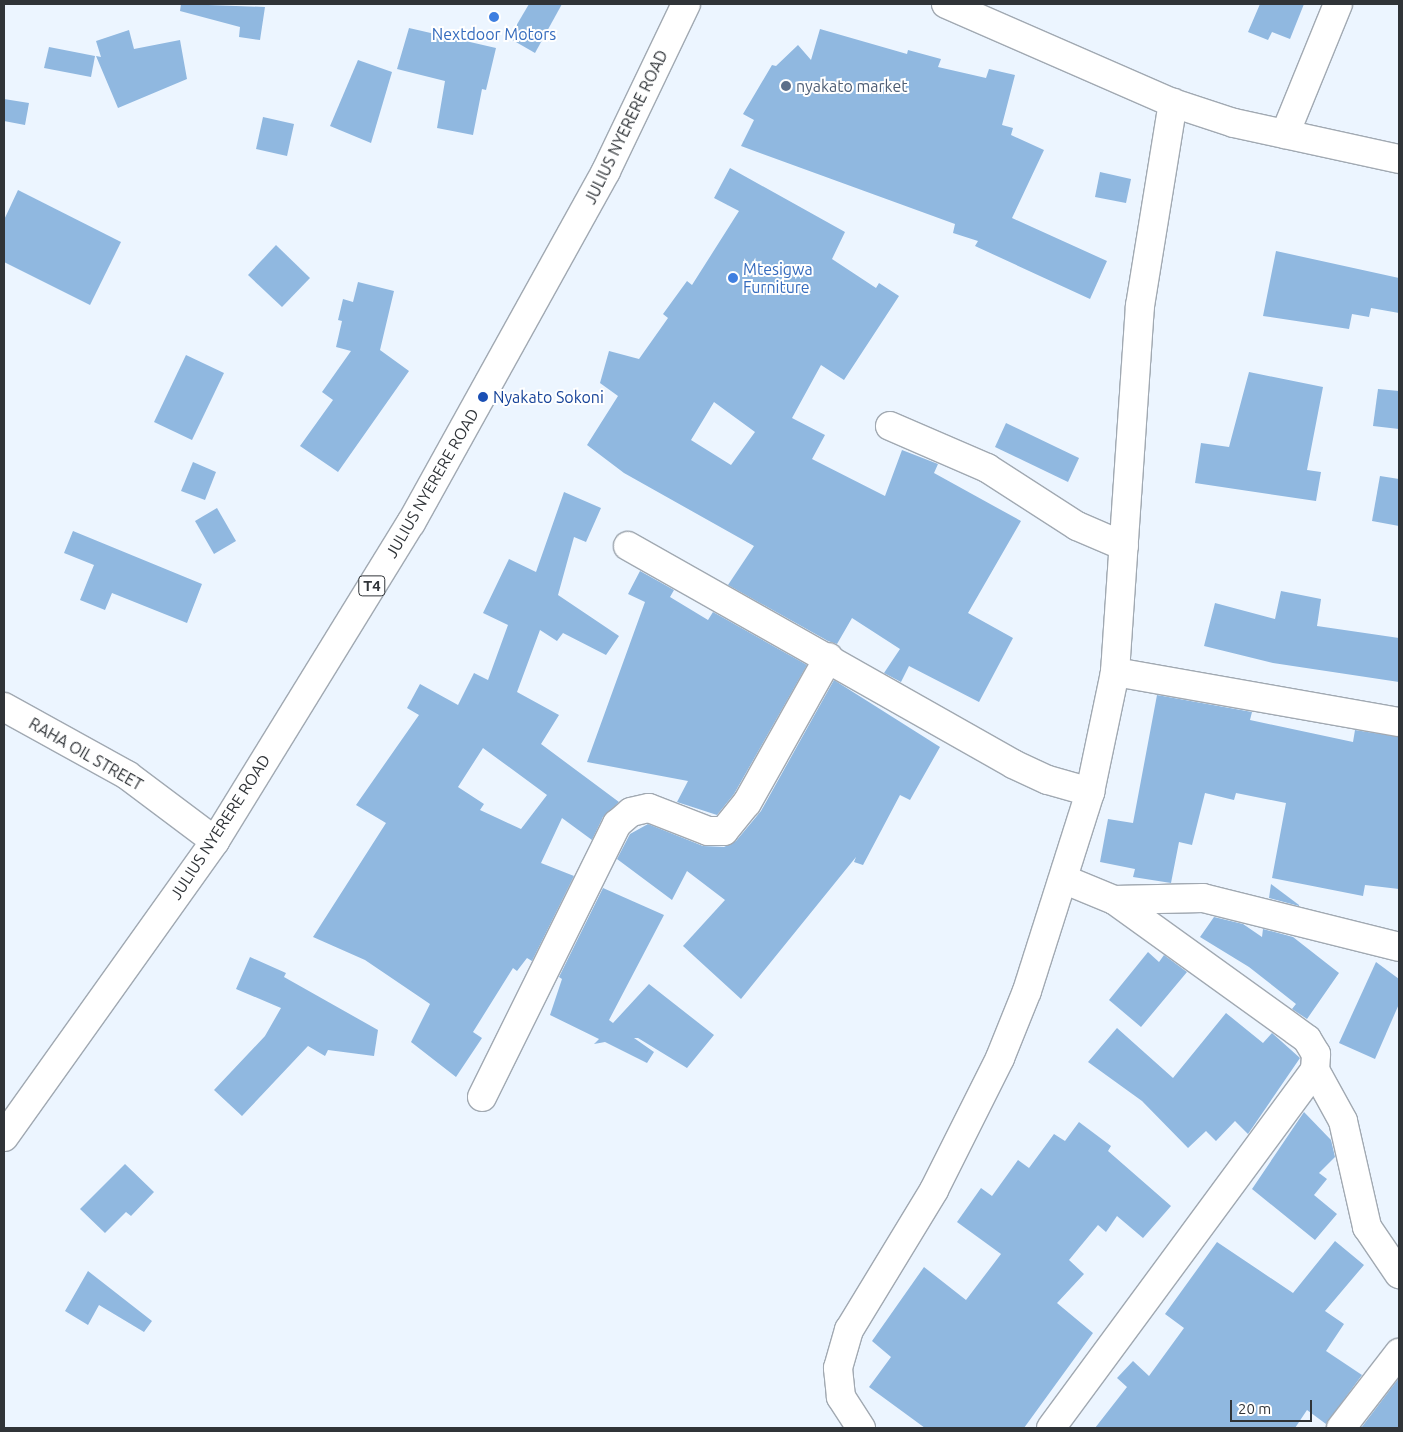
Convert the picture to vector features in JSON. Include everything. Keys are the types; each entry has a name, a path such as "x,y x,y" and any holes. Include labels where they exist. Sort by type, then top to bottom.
{"main road":[{"name":"JULIUS NYERERE ROAD","path":"4,1136 215,840 412,523 606,171 686,4"},
{"path":"946,4 1173,104 1285,134 1399,160"},
{"path":"1285,134 1338,4"},
{"path":"861,1428 842,1397 838,1368 849,1330 934,1190 1000,1058 1063,879 1090,792 1115,672 1140,306 1173,104"},
{"path":"890,426 987,468 1077,526 1124,546"},
{"path":"628,546 829,657 1013,764 1048,780 1090,792"},
{"path":"482,1097 617,824 631,812 649,808 708,831 724,831 747,803 829,657"},
{"path":"1115,672 1399,722"},
{"name":"RAHA OIL STREET","path":"4,707 127,775 215,840"},
{"path":"1063,879 1114,900 1307,1039 1316,1054 1315,1070 1342,1121 1367,1227 1399,1274"},
{"path":"1114,900 1203,898 1399,946"},
{"path":"1052,1428 1315,1070"},
{"path":"1341,1428 1399,1353"}],"building":[{"path":"181,4 265,7 260,40 239,37 240,27 180,11"},
{"path":"529,4 562,4 535,53 509,38"},
{"path":"1260,4 1304,4 1290,39 1272,32 1268,40 1248,32"},
{"path":"409,28 496,48 486,90 482,89 473,135 437,128 445,81 397,69"},
{"path":"820,29 907,54 908,50 941,59 938,67 986,78 989,69 1015,75 1002,125 1013,128 1011,135 1044,150 1012,218 1107,261 1090,299 975,246 978,241 953,233 955,224 741,146 754,120 743,114 772,65 776,66 798,45 811,60"},
{"path":"129,30 134,49 180,40 187,79 118,108 96,56 101,57 96,41"},
{"path":"49,47 95,56 91,77 44,68"},
{"path":"358,60 392,72 371,143 330,126"},
{"path":"4,99 29,103 25,125 4,121"},
{"path":"263,117 294,124 287,156 256,149"},
{"path":"730,168 845,232 832,259 876,288 879,283 899,296 844,380 821,365 792,418 825,435 812,459 885,496 902,450 938,464 934,473 1021,521 968,613 1013,638 979,702 909,666 901,682 884,673 900,649 852,618 837,644 828,641 728,585 754,546 624,473 587,445 618,396 600,383 609,351 639,359 668,318 663,314 687,281 692,285 739,211 714,198","holes":["714,402 755,432 731,465 691,440"]},
{"path":"1100,172 1131,179 1126,203 1095,197"},
{"path":"18,190 121,242 90,305 4,262 4,220"},
{"path":"276,245 310,278 282,307 248,275"},
{"path":"1276,251 1399,278 1399,313 1371,308 1369,317 1352,314 1349,329 1263,316"},
{"path":"358,282 394,291 380,350 409,371 338,472 300,446 333,400 322,392 351,351 336,347 342,321 338,320 343,299 353,302"},
{"path":"186,355 224,373 192,440 154,422"},
{"path":"1249,372 1323,387 1307,470 1321,472 1316,501 1195,483 1201,443 1229,447"},
{"path":"1378,389 1399,391 1399,429 1373,426"},
{"path":"1006,423 1079,458 1068,482 995,447"},
{"path":"193,462 216,472 205,500 181,491"},
{"path":"1380,476 1399,479 1399,526 1372,521"},
{"path":"564,492 601,508 586,542 574,537 558,595 619,636 606,655 563,633 557,641 540,630 517,692 559,715 541,744 619,802 603,817 592,840 562,818 541,863 574,876 532,961 527,958 517,971 513,968 473,1032 482,1038 456,1077 411,1042 430,1004 365,960 313,937 386,823 356,805 419,715 407,708 420,684 458,705 474,673 488,680 508,625 483,613 509,559 536,572","holes":["483,748 547,795 521,829 480,810 484,804 458,787"]},
{"path":"217,508 236,541 214,554 195,521"},
{"path":"73,531 202,584 187,623 112,593 105,610 80,600 94,565 64,553"},
{"path":"640,571 674,590 670,597 708,620 713,612 807,665 734,794 717,815 677,802 688,781 587,762 645,602 628,594"},
{"path":"1281,591 1321,599 1317,626 1399,638 1399,682 1273,663 1204,646 1215,603 1275,619"},
{"path":"834,680 940,747 910,800 900,795 863,865 854,862 856,857 741,999 683,946 725,900 687,871 672,900 617,859 630,834 648,824 703,846 724,847 736,841 761,811"},
{"path":"1157,695 1252,712 1250,720 1353,742 1355,730 1399,737 1399,889 1365,885 1363,896 1272,878 1286,803 1236,793 1234,800 1205,793 1192,845 1179,842 1171,883 1133,877 1135,869 1100,862 1108,819 1133,823"},
{"path":"1271,884 1299,905 1299,906 1269,898"},
{"path":"603,888 664,915 609,1020 613,1023 649,984 714,1035 687,1068 638,1038 634,1038 654,1052 647,1063 605,1042 594,1044 599,1039 550,1015 562,979 559,977"},
{"path":"1214,917 1243,924 1262,937 1263,929 1293,937 1339,973 1307,1019 1292,1009 1296,1004 1249,967 1200,937"},
{"path":"1148,952 1159,962 1164,955 1187,972 1141,1027 1109,1000"},
{"path":"250,957 286,973 284,977 378,1030 374,1056 328,1050 325,1056 308,1046 242,1116 214,1090 265,1036 281,1008 236,989"},
{"path":"1376,962 1399,979 1399,1004 1375,1059 1339,1043"},
{"path":"1226,1013 1263,1043 1272,1033 1300,1058 1248,1134 1235,1121 1216,1141 1206,1131 1188,1148 1142,1101 1088,1062 1117,1028 1173,1078"},
{"path":"1304,1112 1331,1140 1335,1157 1319,1173 1327,1179 1314,1195 1337,1214 1315,1240 1252,1189"},
{"path":"1079,1122 1111,1146 1108,1151 1171,1206 1143,1238 1117,1216 1106,1232 1098,1225 1069,1260 1084,1274 1057,1303 1093,1333 1024,1428 925,1428 869,1387 891,1357 872,1341 924,1267 966,1300 1001,1254 957,1222 981,1188 992,1196 1018,1160 1029,1168 1054,1134 1065,1141"},
{"path":"125,1164 154,1192 131,1216 126,1212 105,1233 80,1209"},
{"path":"1335,1241 1364,1265 1325,1311 1344,1324 1326,1351 1362,1375 1326,1424 1307,1410 1295,1428 1095,1428 1127,1387 1117,1378 1133,1361 1149,1376 1184,1328 1165,1314 1217,1242 1293,1293"},
{"path":"88,1271 152,1321 144,1332 99,1305 88,1325 65,1311"},
{"path":"1399,1378 1399,1428 1361,1428"}],"place":[{"name":"Nextdoor Motors","path":"494,17"},
{"name":"nyakato market","path":"786,86"},
{"name":"Mtesigwa Furniture","path":"733,278"},
{"name":"Nyakato Sokoni","path":"483,397"}]}
